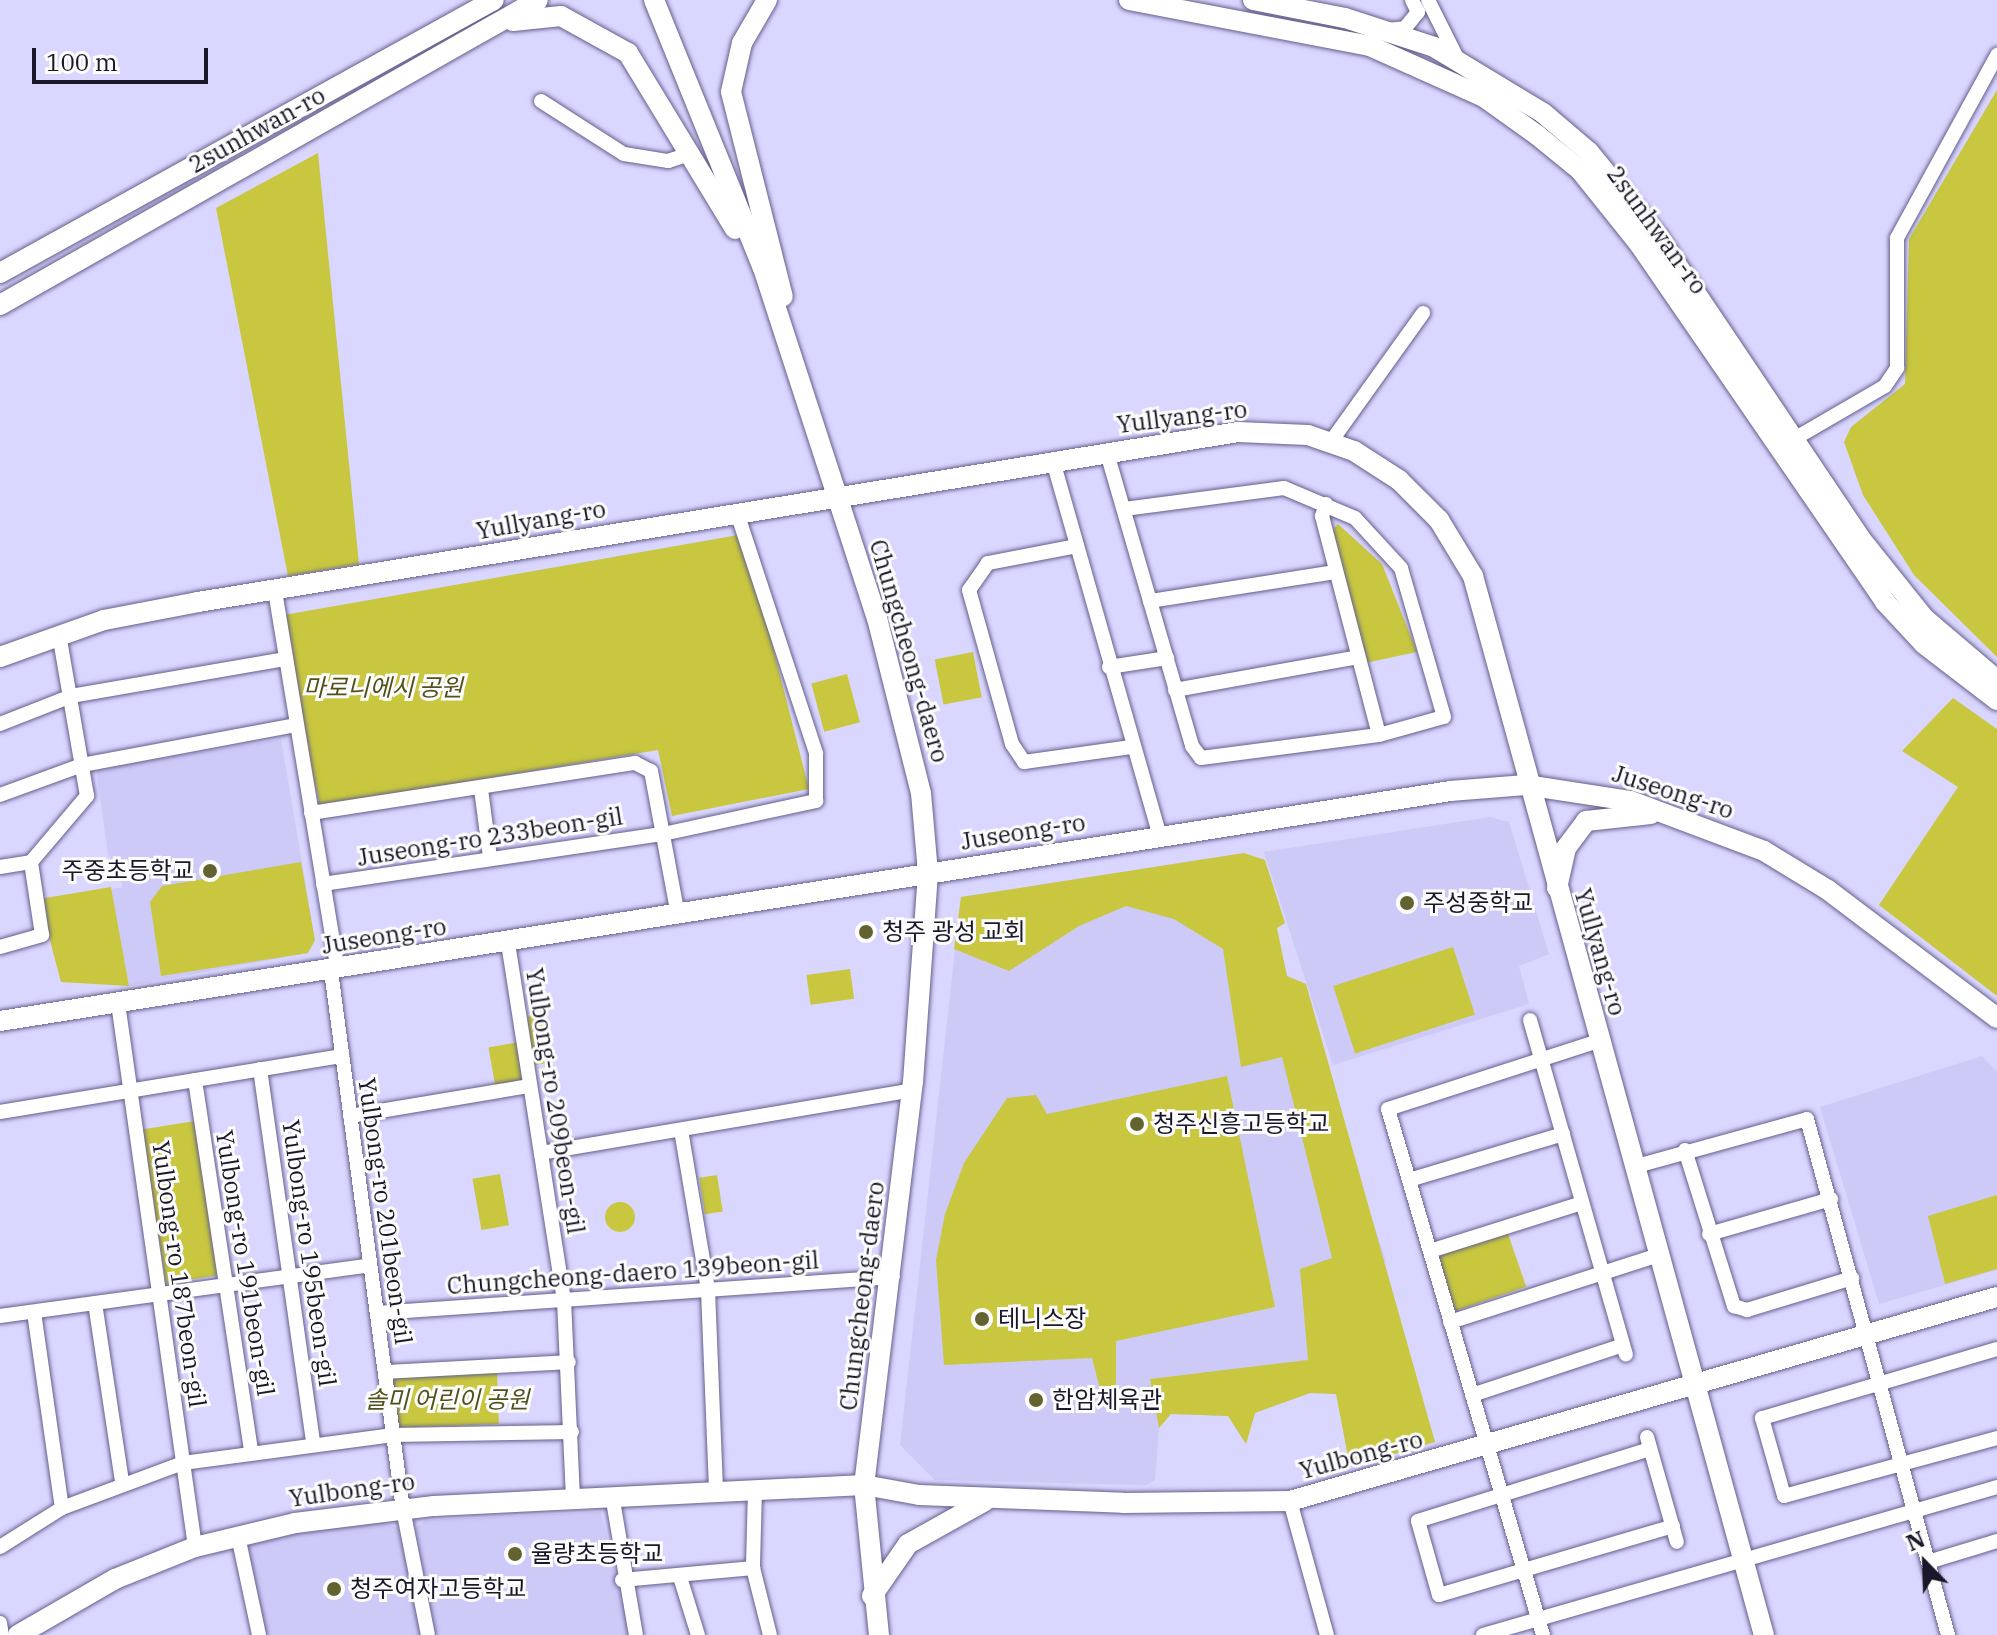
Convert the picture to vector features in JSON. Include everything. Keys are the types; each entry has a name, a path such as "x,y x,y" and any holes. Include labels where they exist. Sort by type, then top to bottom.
{"street":[{"path":"424,38 473,0"},
{"name":"2sunhwan-ro","path":"0,273 494,0"},
{"name":"2sunhwan-ro","path":"0,305 538,0"},
{"name":"Chungcheong-daero","path":"654,0 791,357 909,730 928,873 912,1090 893,1277 864,1485 872,1596 879,1635"},
{"path":"767,0 742,43 731,92 780,275 791,357"},
{"name":"2sunhwan-ro","path":"1129,0 1370,46 1484,97 1537,135 1580,170 1640,245 1885,602 1924,644 1997,700"},
{"name":"2sunhwan-ro","path":"1253,0 1386,31 1461,63 1543,113 1618,183 1904,594 1997,680"},
{"path":"1386,31 1405,28 1418,12 1412,0"},
{"path":"1428,0 1461,63"},
{"path":"479,32 529,15 561,16 608,36 628,53 731,220 791,357"},
{"path":"1794,439 1885,386 1897,368 1897,238 1997,55"},
{"path":"541,101 624,154 668,161 692,153"},
{"path":"1330,443 1423,313"},
{"name":"Yullyang-ro","path":"0,657 59,634 275,591 1238,432 1330,443 1399,480 1462,554 1764,1635"},
{"path":"1107,453 1175,690 1201,758 1379,735 1436,722 1443,708 1401,568 1355,518 1301,491 1262,488 1124,509"},
{"path":"1053,461 1131,747 1160,837"},
{"path":"1326,504 1322,516 1379,735"},
{"name":"Juseong-ro 233beon-gil","path":"323,884 490,857 663,834 816,801 820,788 812,740 737,513"},
{"path":"1077,546 988,563 969,590 1012,744 1024,762 1131,747"},
{"path":"1150,601 1335,572"},
{"path":"275,591 334,970"},
{"path":"0,867 31,862 86,803 59,634"},
{"path":"1175,690 1358,657"},
{"path":"1109,667 1167,658"},
{"path":"0,724 71,696 286,659"},
{"path":"0,795 82,765 295,725"},
{"name":"Juseong-ro 233beon-gil","path":"311,813 635,763 651,771 663,834"},
{"name":"Juseong-ro","path":"0,1021 508,943 1160,837 1526,785 1603,795 1672,816 1764,851 1814,881 1997,1018"},
{"path":"481,789 490,857"},
{"path":"1556,892 1566,848 1586,821 1672,816"},
{"path":"663,834 678,915"},
{"path":"0,947 42,935 31,862"},
{"name":"Yulbong-ro 209beon-gil","path":"508,943 564,1300 573,1496"},
{"name":"Yulbong-ro 201beon-gil","path":"334,970 342,1056 403,1509 428,1635"},
{"name":"Yulbong-ro 187beon-gil","path":"118,1003 195,1547"},
{"path":"1472,1395 1625,1350 1530,1020"},
{"path":"1543,1635 1388,1109 1542,1063 1598,1041"},
{"name":"Yulbong-ro 201beon-gil","path":"195,1080 342,1056"},
{"name":"Yulbong-ro 195beon-gil","path":"260,1069 313,1442"},
{"path":"0,1112 195,1080"},
{"name":"Yulbong-ro 191beon-gil","path":"195,1080 251,1452"},
{"path":"350,1116 530,1086"},
{"path":"541,1153 912,1090"},
{"path":"1633,1167 1685,1150 1807,1119 1948,1635"},
{"path":"681,1130 708,1290 716,1490"},
{"path":"1409,1180 1563,1134"},
{"path":"1685,1150 1727,1294 1747,1310 1852,1278"},
{"path":"1709,1234 1831,1199"},
{"path":"1430,1251 1582,1203"},
{"path":"1450,1322 1656,1256"},
{"path":"0,1316 370,1265"},
{"name":"Chungcheong-daero 139beon-gil","path":"377,1313 893,1277"},
{"name":"Yulbong-ro","path":"18,1635 115,1579 195,1547 238,1536 403,1509 573,1496 864,1485 994,1498 1290,1501 1487,1447 1692,1382 1997,1297"},
{"path":"95,1303 122,1482"},
{"path":"34,1312 62,1508"},
{"path":"1997,1349 1762,1418 1784,1496 1902,1467 1997,1438"},
{"name":"Yulbong-ro 201beon-gil","path":"385,1372 569,1362"},
{"path":"0,1547 62,1508 122,1482 183,1463 313,1442 393,1435 572,1432"},
{"path":"1673,1526 1525,1574 1439,1595 1418,1521 1502,1496 1648,1443 1673,1526 1677,1542"},
{"path":"1483,1635 1997,1487"},
{"path":"755,1489 753,1568 770,1635"},
{"path":"612,1495 622,1580 636,1635"},
{"path":"872,1596 908,1544 994,1498"},
{"path":"1290,1501 1327,1635"},
{"path":"238,1536 259,1635"},
{"path":"1928,1562 1996,1546"},
{"path":"622,1580 753,1568"},
{"path":"680,1577 698,1635"},
{"path":"0,1623 2,1635"}],"shaded area":[{"name":"주중초등학교","path":"281,739 315,940 308,953 129,986 111,889 123,887 108,854 96,769"},
{"name":"주성중학교","path":"1490,817 1509,822 1549,954 1519,966 1529,1004 1333,1065 1264,852"},
{"name":"청주신흥고등학교","path":"1244,853 1386,1260 1336,1394 1310,1393 1255,1413 1246,1444 1228,1416 1171,1414 1159,1428 1155,1480 1146,1485 935,1480 900,1445 961,897"},
{"path":"1982,1056 1997,1072 1997,1270 1879,1304 1820,1107"},
{"name":"율량초등학교","path":"601,1512 630,1635 435,1635 416,1528 426,1520"},
{"name":"청주여자고등학교","path":"378,1521 398,1528 422,1635 266,1635 246,1542"}],"green space":[{"path":"1997,90 1997,657 1914,575 1863,495 1844,442 1851,427 1905,384 1909,239"},
{"path":"318,153 359,564 288,576 216,208"},
{"path":"1338,524 1382,564 1417,652 1365,663 1331,531"},
{"name":"마로니에시 공원","path":"744,534 809,789 672,816 658,750 320,806 278,616"},
{"path":"973,652 982,697 943,705 935,659"},
{"path":"847,674 860,722 824,732 811,684"},
{"path":"1953,698 1997,729 1997,996 1879,905 1958,787 1902,751"},
{"path":"1244,853 1265,860 1285,923 1277,928 1287,976 1306,984 1435,1442 1350,1467 1336,1394 1310,1393 1255,1413 1246,1444 1228,1416 1171,1414 1159,1428 1150,1379 1308,1360 1300,1269 1332,1258 1282,1057 1241,1067 1223,949 1174,919 1126,906 1079,926 1009,971 954,949 961,897"},
{"path":"301,862 315,940 308,953 161,976 150,902 162,886"},
{"path":"111,887 129,986 61,982 39,899"},
{"path":"1453,947 1475,1015 1355,1053 1333,986"},
{"path":"850,969 854,999 811,1005 806,975"},
{"path":"545,1014 552,1063 534,1065 527,1017"},
{"path":"519,1042 526,1083 496,1089 488,1047"},
{"path":"1227,1076 1275,1307 1116,1341 1116,1390 1101,1393 1092,1358 944,1365 936,1260 945,1214 964,1163 1007,1098 1036,1095 1047,1114"},
{"path":"195,1121 219,1275 166,1284 142,1129"},
{"path":"500,1174 509,1225 481,1230 472,1179"},
{"path":"717,1175 723,1212 705,1214 699,1178"},
{"path":"1997,1195 1997,1269 1945,1284 1928,1216"},
{"path":"620,1202 631,1206 635,1217 631,1228 620,1232 609,1228 605,1217 609,1206"},
{"path":"1507,1231 1526,1287 1453,1312 1434,1256"},
{"name":"솔미 어린이 공원","path":"497,1371 499,1424 394,1428 392,1375"}],"place":[{"name":"주중초등학교","path":"210,871"},
{"name":"주성중학교","path":"1407,903"},
{"name":"청주 광성 교회","path":"866,932"},
{"name":"청주신흥고등학교","path":"1137,1124"},
{"name":"테니스장","path":"982,1319"},
{"name":"한암체육관","path":"1036,1400"},
{"name":"율량초등학교","path":"515,1554"},
{"name":"청주여자고등학교","path":"334,1589"}]}
